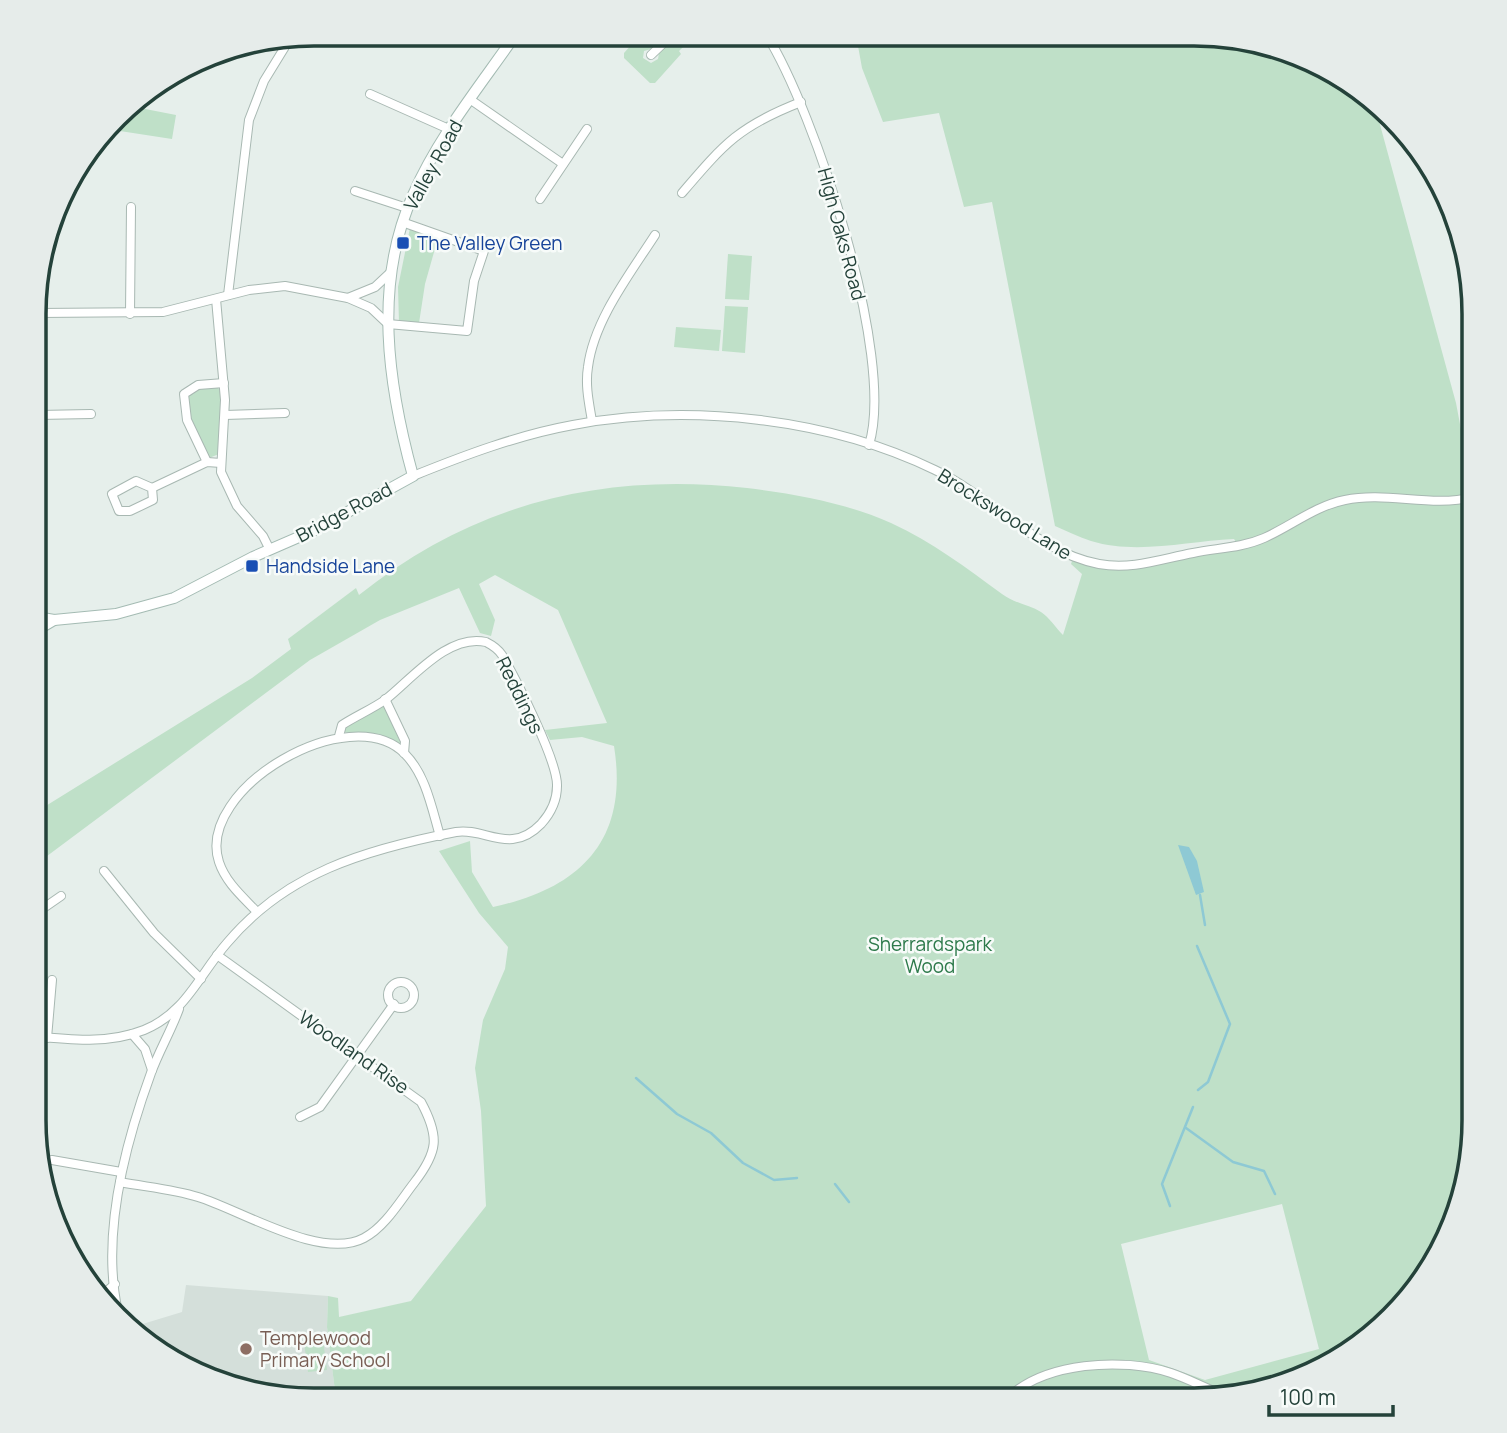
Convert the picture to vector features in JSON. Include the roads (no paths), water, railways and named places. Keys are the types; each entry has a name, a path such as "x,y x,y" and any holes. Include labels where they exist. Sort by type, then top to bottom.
{"main road":[{"name":"Valley Road","path":"413,476 394,396 388,324 391,272 402,222 429,164 508,46"},
{"name":"Bridge Road","path":"46,619 116,614 154,605 189,592 315,530 413,476"},
{"path":"46,625 54,620"}],"street":[{"path":"651,55 660,46"},
{"name":"High Oaks Road","path":"772,46 801,102 835,198 859,291 874,381 874,425 869,445"},
{"path":"228,295 249,120 264,81 285,47"},
{"path":"370,94 451,130"},
{"path":"471,100 563,164"},
{"path":"682,193 737,133 756,120 801,102"},
{"path":"540,199 587,129"},
{"path":"355,191 407,208"},
{"path":"130,314 131,207"},
{"path":"46,313 130,314 178,310 228,295 285,286 348,298 370,308 388,324 467,331 474,281 484,251 402,222"},
{"path":"592,421 587,380 591,351 605,317 654,235"},
{"path":"348,298 368,291 391,272"},
{"path":"216,299 224,383 225,415 221,463 225,487 270,550"},
{"path":"207,462 187,420 184,394 198,385 224,383"},
{"path":"225,415 285,413"},
{"path":"46,415 91,414"},
{"name":"Brockswood Lane","path":"413,476 513,439 592,421 669,416 746,421 817,431 908,458 961,483 1043,541 1080,559 1120,566 1144,565 1195,552 1233,548 1262,539 1318,508 1347,499 1430,502 1462,498"},
{"path":"152,488 153,500 130,511 119,511 113,500 114,492 136,481 152,488 207,462 221,463"},
{"name":"Reddings","path":"340,736 342,724 385,699 439,655 472,641 486,642 502,655 551,759 557,777 556,797 551,810 537,828 508,839 491,839 460,831 440,836"},
{"path":"385,699 405,741 404,753"},
{"path":"117,1301 115,1230 121,1172 152,1070 179,1009 217,955 257,912 304,880 329,868 376,852 440,836 425,788 404,753 373,739 340,736 301,750 256,779 237,796 219,826 217,853 219,863 232,885 257,912"},
{"path":"104,871 154,933 201,979"},
{"path":"46,906 61,896"},
{"name":"Woodland Rise","path":"120,1182 194,1195 285,1231 332,1245 365,1238 382,1223 427,1167 435,1145 430,1121 421,1102 217,955"},
{"path":"52,980 47,1038 96,1040 132,1034 148,1028 179,1009"},
{"path":"300,1117 320,1107 394,1004"},
{"path":"132,1034 145,1049 152,1070"},
{"path":"52,1160 121,1172"},
{"path":"108,1290 115,1284"},
{"path":"1021,1388 1032,1379 1075,1365 1150,1368 1171,1373 1205,1387"}],"water":[{"path":"1178,845 1189,847 1197,861 1204,892 1196,895"}],"waterway":[{"path":"1200,895 1205,925"},
{"path":"1197,946 1230,1024 1208,1082 1198,1090"},
{"path":"636,1078 677,1114 711,1133 743,1163 774,1180 797,1178"},
{"path":"1170,1206 1162,1184 1193,1107"},
{"path":"1186,1128 1233,1162 1264,1171 1275,1194"},
{"path":"835,1184 849,1202"}],"place":[{"name":"The Valley Green","path":"403,243"},
{"name":"Handside Lane","path":"252,566"},
{"name":"Templewood Primary School","path":"246,1349"}],"park label":[{"name":"Sherrardspark Wood","path":"930,955"}]}
